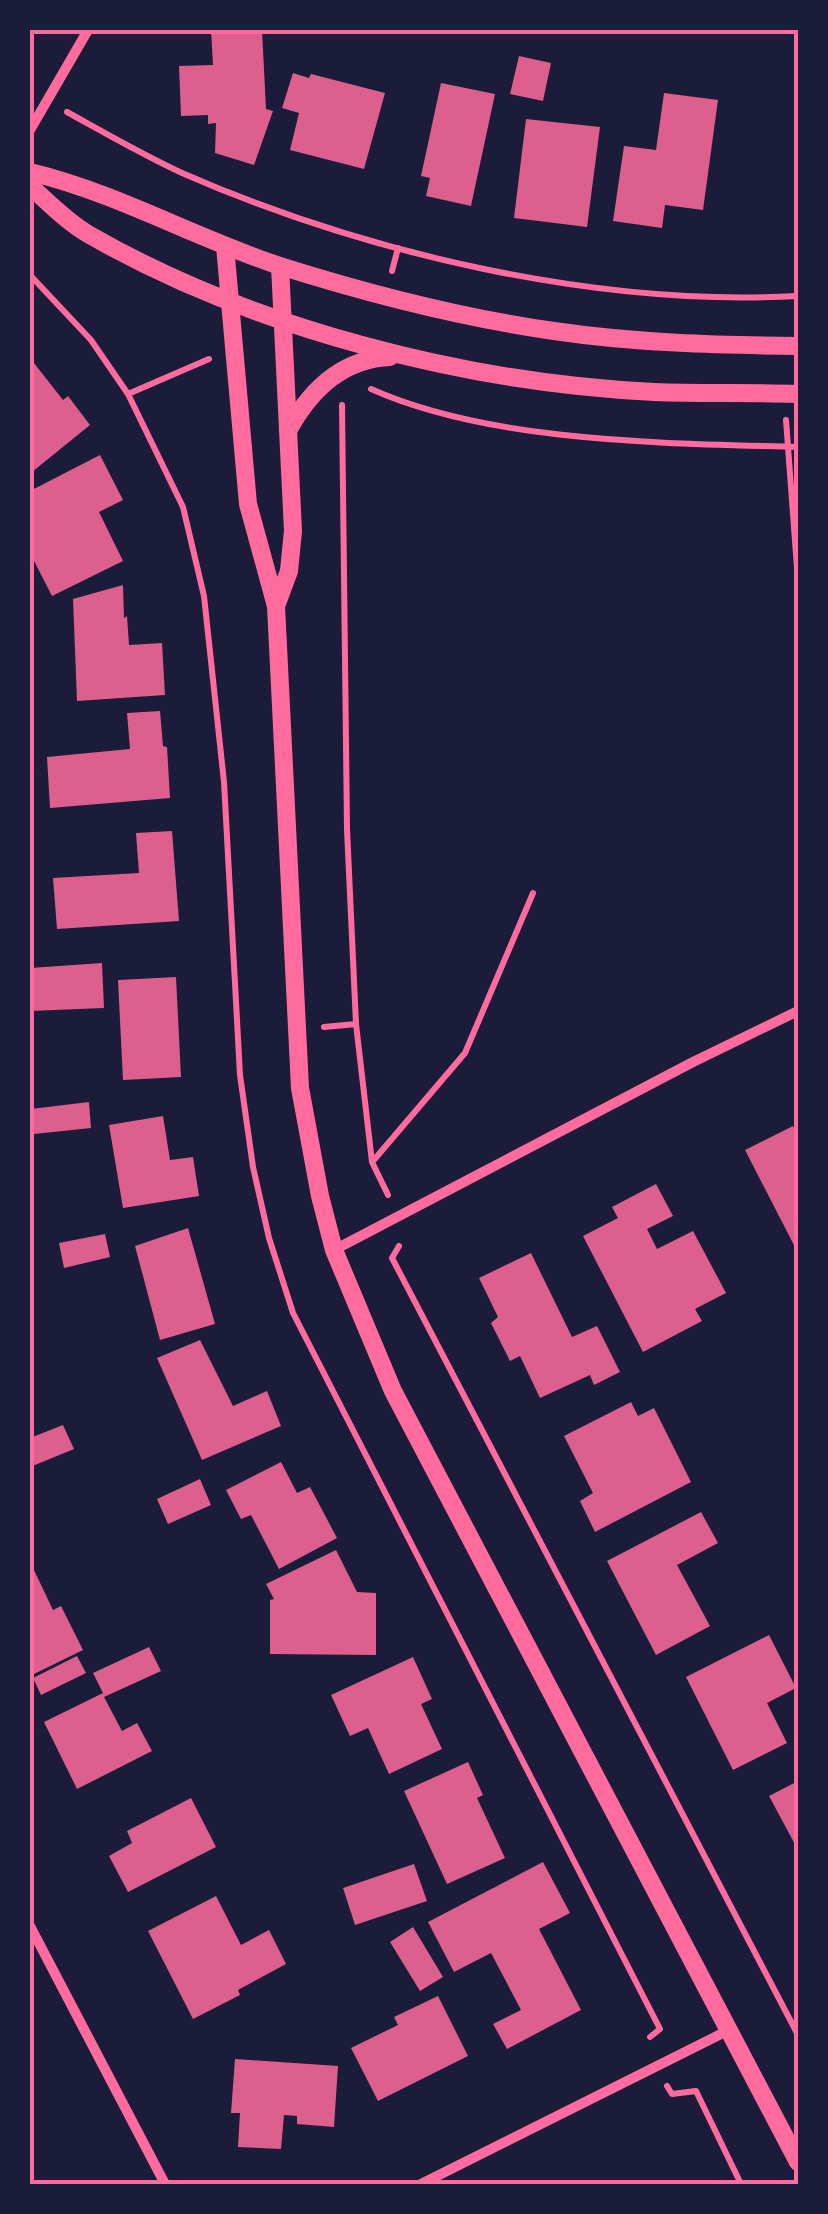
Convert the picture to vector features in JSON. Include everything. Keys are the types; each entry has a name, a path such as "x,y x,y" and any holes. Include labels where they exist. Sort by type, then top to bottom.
{"street":[{"path":"30,130 88,30"},
{"path":"30,172 80,184 280,266 416,305 554,331 686,344 798,346"},
{"path":"30,186 85,232 230,304 373,348 545,381 652,392 791,394"},
{"path":"225,246 248,504 276,606 300,1088 334,1250 393,1392 798,2162"},
{"path":"276,606 290,571 292,532 280,266"},
{"path":"288,432 304,403 325,380 369,358 411,356"},
{"path":"334,1250 798,1011"},
{"path":"30,1926 165,2184"},
{"path":"422,2184 729,2030"}],"path":[{"path":"75,116 202,181 320,226 457,264 603,288 710,296 798,296"},
{"path":"30,275 91,340 128,394"},
{"path":"325,380 341,394 342,401 347,829 356,1024 372,1162 465,1054 533,892"},
{"path":"791,394 798,581"},
{"path":"298,1029 356,1024"},
{"path":"406,1235 392,1258 798,2035"},
{"path":"672,2094 696,2091 742,2184"}],"building":[{"path":"211,30 262,30 266,109 273,111 254,165 215,153 216,123 208,124 208,115 181,116 179,66 213,65"},
{"path":"519,56 551,63 543,101 510,94"},
{"path":"293,73 385,93 364,169 290,150 299,113 282,108"},
{"path":"441,83 495,94 471,206 426,196 430,178 421,176"},
{"path":"664,93 718,100 703,210 665,205 662,228 613,221 624,146 656,150"},
{"path":"526,119 600,127 587,227 514,218"},
{"path":"30,358 63,400 68,396 90,425 32,472"},
{"path":"100,455 123,500 99,512 123,561 52,596 33,559 30,560 30,491"},
{"path":"123,585 129,645 162,643 165,695 77,701 73,599"},
{"path":"160,711 170,798 50,808 47,757 130,749 127,713"},
{"path":"172,831 179,921 57,929 53,878 139,873 136,833"},
{"path":"102,963 104,1008 30,1011 30,968"},
{"path":"176,977 181,1077 123,1080 118,980"},
{"path":"89,1102 91,1128 34,1134 31,1109"},
{"path":"163,1116 170,1160 193,1157 199,1196 123,1208 109,1125"},
{"path":"793,1126 798,1136 798,1253 745,1150"},
{"path":"656,1184 673,1216 647,1229 657,1249 693,1231 726,1293 695,1309 702,1321 643,1352 583,1236 618,1218 612,1207"},
{"path":"188,1228 215,1324 160,1340 135,1246"},
{"path":"105,1234 110,1257 64,1268 59,1243"},
{"path":"531,1253 572,1337 597,1326 620,1372 594,1385 590,1375 540,1398 520,1356 510,1361 491,1323 498,1317 479,1278"},
{"path":"200,1340 233,1406 267,1391 281,1426 202,1460 157,1358"},
{"path":"631,1402 638,1416 654,1408 691,1482 595,1532 580,1501 593,1493 564,1436"},
{"path":"63,1425 74,1449 30,1467 30,1438"},
{"path":"281,1462 297,1493 310,1487 337,1538 279,1569 251,1515 241,1519 226,1490"},
{"path":"200,1479 211,1505 168,1524 157,1499"},
{"path":"701,1512 718,1543 677,1565 710,1626 656,1655 607,1561"},
{"path":"336,1550 357,1592 376,1593 376,1655 270,1654 270,1600 274,1599 266,1584"},
{"path":"33,1568 53,1610 61,1606 83,1650 30,1676 30,1570"},
{"path":"769,1635 796,1688 767,1703 787,1743 733,1770 686,1677"},
{"path":"149,1647 161,1671 104,1697 122,1731 137,1723 152,1751 77,1789 44,1722 103,1693 93,1673"},
{"path":"77,1656 86,1673 41,1695 33,1678"},
{"path":"413,1657 432,1699 421,1704 442,1749 389,1774 368,1728 350,1736 331,1695"},
{"path":"468,1762 483,1795 477,1798 505,1858 447,1884 404,1791"},
{"path":"798,1781 798,1850 769,1796"},
{"path":"191,1798 216,1847 128,1892 109,1856 132,1843 127,1831"},
{"path":"543,1862 570,1913 539,1929 581,2010 507,2049 493,2024 521,2010 491,1953 454,1972 428,1922"},
{"path":"414,1864 427,1901 355,1925 343,1888"},
{"path":"216,1896 241,1945 269,1930 286,1964 238,1990 240,1995 193,2019 148,1931"},
{"path":"413,1927 443,1977 420,1991 390,1942"},
{"path":"438,1996 468,2056 378,2101 351,2048 398,2025 394,2017"},
{"path":"235,2059 338,2066 334,2127 297,2124 297,2116 284,2115 281,2149 238,2147 240,2113 231,2113"}]}
